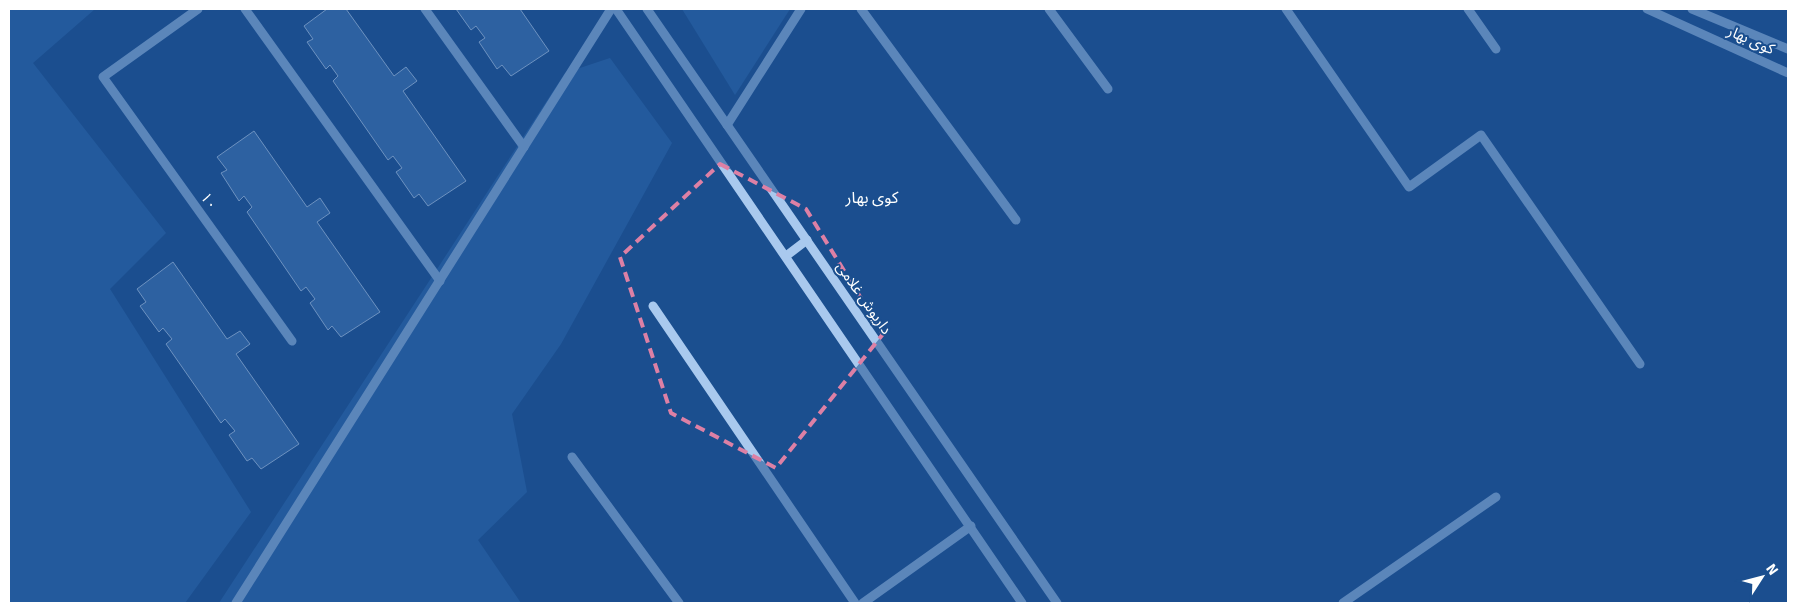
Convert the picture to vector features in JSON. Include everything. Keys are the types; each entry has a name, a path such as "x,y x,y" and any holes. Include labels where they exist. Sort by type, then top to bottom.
{"street":[{"name":"۱۰","path":"198,9 103,76 292,341"},
{"path":"245,9 440,280"},
{"path":"425,9 524,146"},
{"path":"236,603 611,9"},
{"path":"616,9 1022,603"},
{"name":"داریوش غلامی","path":"647,9 1057,603"},
{"path":"727,125 801,9"},
{"path":"861,9 1016,220"},
{"path":"1049,9 1108,89"},
{"path":"1286,9 1409,187 1481,135 1640,364"},
{"path":"1468,9 1496,49"},
{"name":"کوی بهار","path":"1647,9 1788,73"},
{"name":"کوی بهار","path":"1692,9 1788,49"},
{"path":"786,256 807,240"},
{"path":"653,306 855,603"},
{"path":"572,457 679,603"},
{"path":"1343,603 1496,497"},
{"path":"863,603 971,526"}],"highlighted area":[{"path":"720,164 806,209 883,334 776,468 671,413 620,257"}],"shaded area":[{"path":"9,9 95,9 33,63 166,233 110,289 251,512 185,603 9,603"},
{"path":"682,9 790,9 735,95"},
{"path":"610,58 672,143 561,344 512,414 527,492 478,540 521,603 219,603 565,73"}],"building":[{"path":"327,9 346,9 394,76 406,67 417,81 403,91 466,181 428,206 419,194 414,198 396,172 402,168 393,156 388,160 333,81 338,76 330,65 326,69 307,42 313,39 304,26"},
{"path":"456,9 520,9 549,51 511,76 502,65 497,69 479,42 485,38 476,26 471,30"},
{"path":"254,131 307,207 320,198 330,213 317,222 380,312 341,337 332,326 328,330 310,303 315,299 306,287 301,291 247,212 252,207 244,196 239,201 221,173 227,170 217,157"},
{"path":"173,262 227,339 240,331 250,344 236,354 299,444 261,469 252,458 247,461 229,435 235,431 225,419 221,423 166,344 172,339 163,328 159,332 140,306 146,302 137,289"}],"district":[{"name":"کوی بهار","path":"872,197"}]}
